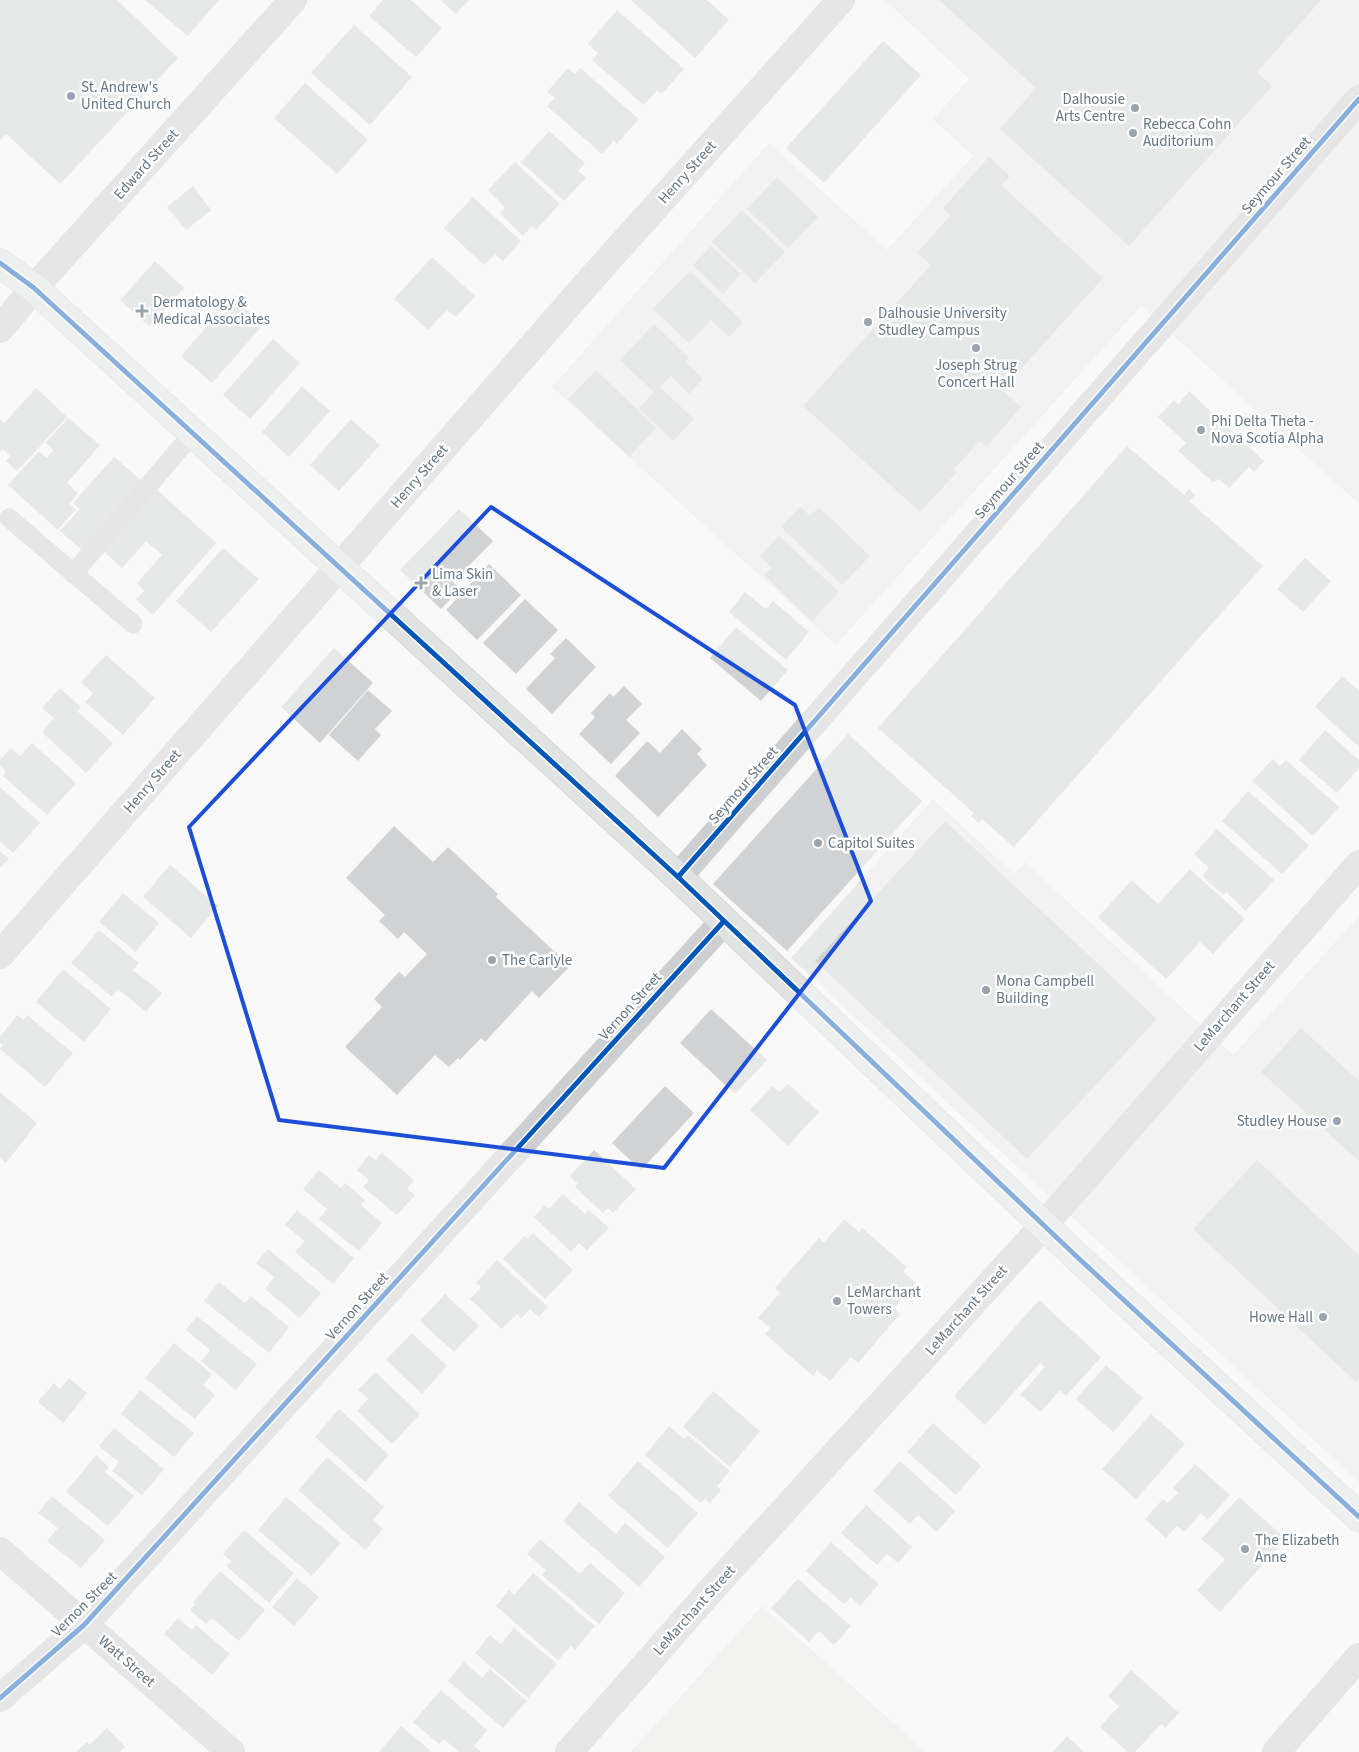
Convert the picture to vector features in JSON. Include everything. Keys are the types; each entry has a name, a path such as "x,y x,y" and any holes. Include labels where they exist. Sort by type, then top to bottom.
{"street":[{"name":"Edward Street","path":"0,329 34,288 294,0"},
{"name":"Henry Street","path":"0,955 591,279 841,0"},
{"name":"Seymour Street","path":"678,877 1359,99"},
{"path":"0,264 34,288 678,877 1044,1225 1359,1517"},
{"name":"LeMarchant Street","path":"569,1752 712,1589 1044,1225 1359,864"},
{"name":"Vernon Street","path":"0,1698 84,1625 724,921"},
{"name":"Watt Street","path":"0,1551 231,1752"},
{"path":"1276,1752 1359,1657"}],"lane":[{"path":"74,574 193,433"},
{"path":"9,518 133,624"}],"highlighted area":[{"path":"491,507 795,705 871,901 664,1168 279,1120 189,827"}],"shaded area":[{"name":"Dalhousie University Studley Campus","path":"885,0 1359,0 1359,504 1141,306 836,645 552,387 769,143 887,250 973,156 933,119 969,79"},
{"path":"933,799 1014,874 1025,862 1233,1055 1359,916 1359,1482 791,958"},
{"path":"762,1606 926,1752 631,1752"}],"building":[{"name":"St. Andrew's United Church","path":"0,0 117,0 178,58 60,184 6,134 0,141"},
{"path":"145,0 219,0 188,36"},
{"path":"383,0 411,0 442,28 416,57 369,16"},
{"path":"440,0 469,0 456,14"},
{"path":"631,0 707,0 729,20 695,58"},
{"name":"Dalhousie Arts Centre","path":"939,0 1321,0 1257,72 1272,86 1129,246 1000,129 1036,88"},
{"path":"617,10 684,69 662,94 657,90 644,105 592,60 598,53 588,44"},
{"path":"354,25 412,77 370,125 311,73"},
{"path":"883,41 921,75 824,183 786,148"},
{"path":"568,68 575,74 580,68 639,119 617,144 614,140 602,154 547,106 555,98 547,92"},
{"path":"305,83 368,140 337,174 274,118"},
{"path":"549,131 585,163 578,171 586,178 564,201 521,162"},
{"path":"989,157 1010,176 1001,185 1103,278 1002,390 1021,407 986,447 980,441 953,470 957,472 920,512 803,406 931,265 917,253 950,216 943,208"},
{"path":"515,162 560,204 536,230 532,226 523,236 500,213 505,207 488,190"},
{"path":"777,177 818,217 788,248 747,209"},
{"path":"193,186 211,210 186,230 167,207"},
{"path":"473,197 521,241 503,261 495,254 484,265 444,228"},
{"path":"742,210 785,252 755,283 712,242"},
{"path":"711,246 741,274 723,294 693,265"},
{"path":"432,257 475,296 456,317 447,310 428,330 394,299"},
{"path":"155,261 184,288 149,326 120,300"},
{"path":"690,271 743,322 729,337 711,320 689,343 653,309"},
{"path":"236,300 263,325 212,383 181,356 217,315 220,318"},
{"path":"654,324 689,358 685,361 703,379 689,394 671,376 660,387 694,419 673,441 639,408 654,392 620,360"},
{"path":"273,339 300,363 250,419 223,395"},
{"path":"596,370 656,428 629,457 568,399"},
{"path":"302,386 330,411 289,457 262,432"},
{"path":"36,388 67,417 17,471 6,461 10,456 3,449 0,453 0,419 4,423"},
{"name":"Phi Delta Theta - Nova Scotia Alpha","path":"1189,391 1264,461 1254,472 1249,467 1229,488 1219,479 1213,482 1178,451 1186,443 1158,417 1174,400 1178,405"},
{"path":"68,418 100,445 67,483 78,493 69,504 76,509 58,530 8,485 39,451 47,458 54,450 45,443"},
{"path":"351,419 380,445 339,491 310,465"},
{"path":"1127,446 1184,495 1189,489 1195,495 1189,501 1263,566 1014,847 982,819 979,823 971,816 974,813 878,728"},
{"path":"114,457 144,483 84,552 60,531 80,509 73,503"},
{"path":"155,488 216,543 153,615 136,600 144,591 137,583 162,555 146,541 122,568 101,549"},
{"path":"800,507 810,516 819,507 870,556 842,585 781,527"},
{"path":"459,509 493,541 453,582 460,589 441,609 400,570"},
{"path":"779,536 839,592 812,621 764,575 772,568 760,556"},
{"path":"223,548 259,579 211,632 176,601"},
{"path":"1305,558 1331,581 1303,612 1277,589"},
{"path":"489,564 521,595 477,640 446,610"},
{"path":"745,592 766,609 773,601 809,632 786,660 729,612"},
{"path":"525,599 558,630 516,674 483,643"},
{"path":"736,627 788,670 761,701 710,658"},
{"path":"566,638 596,667 552,714 526,689 555,658 550,654"},
{"path":"334,648 373,683 320,743 281,707"},
{"path":"106,655 155,698 123,735 85,702 93,693 81,682"},
{"path":"1342,676 1359,691 1359,747 1315,707"},
{"path":"624,686 642,704 626,720 640,733 611,764 579,734 595,717 591,713 610,693 613,697"},
{"path":"60,688 81,707 77,711 113,743 86,773 42,732 54,718 42,708"},
{"path":"368,690 392,711 375,729 381,735 358,761 329,735"},
{"path":"682,729 702,749 697,754 707,765 658,817 615,776 647,741 660,753"},
{"path":"1325,730 1359,760 1359,768 1337,793 1299,760"},
{"name":"Capitol Suites","path":"848,734 922,801 787,951 713,884"},
{"path":"32,743 76,783 47,815 3,776 6,771 0,766 0,760 11,748 20,756"},
{"path":"1273,759 1280,766 1286,760 1339,807 1313,836 1252,781"},
{"path":"0,787 40,823 13,853 0,841"},
{"path":"1248,791 1309,845 1282,874 1222,821"},
{"name":"Mona Campbell Building","path":"945,821 1157,1019 1027,1159 815,961"},
{"name":"The Carlyle","path":"394,826 433,862 448,847 498,894 496,897 570,966 539,998 532,991 485,1042 481,1038 460,1060 458,1058 449,1067 435,1055 397,1095 345,1047 382,1007 374,999 399,972 405,977 427,954 404,932 398,939 379,921 385,915 346,878"},
{"path":"1217,829 1274,880 1246,911 1226,892 1223,895 1202,876 1209,868 1194,854"},
{"path":"0,851 9,859 0,868"},
{"path":"170,865 218,906 191,938 143,897"},
{"path":"1190,869 1245,919 1213,954 1200,942 1166,979 1098,917 1132,880 1158,904"},
{"path":"123,893 159,923 136,952 99,922"},
{"path":"99,930 139,963 133,970 162,993 146,1012 118,989 112,997 71,963"},
{"path":"63,969 111,1009 84,1042 36,1002"},
{"path":"711,1009 767,1060 735,1094 680,1043"},
{"path":"17,1015 24,1020 27,1015 73,1053 45,1087 0,1049 3,1045 0,1043 0,1037"},
{"name":"Studley House","path":"1301,1028 1359,1081 1359,1161 1261,1072"},
{"path":"788,1084 819,1112 788,1146 750,1110 772,1086 780,1092"},
{"path":"665,1086 694,1113 641,1170 612,1143"},
{"path":"0,1092 37,1123 6,1163 0,1158"},
{"path":"594,1150 636,1189 613,1213 608,1208 603,1213 575,1187 578,1184 570,1176"},
{"path":"382,1153 414,1180 407,1189 415,1195 397,1215 363,1187 369,1180 357,1170 369,1155 375,1160"},
{"name":"Howe Hall","path":"1257,1160 1359,1255 1359,1379 1356,1382 1193,1229"},
{"path":"319,1170 341,1188 345,1183 365,1200 361,1205 382,1223 359,1251 319,1219 327,1209 303,1189"},
{"path":"563,1194 585,1214 589,1210 609,1228 587,1250 579,1243 571,1252 534,1217 545,1205 549,1209"},
{"path":"297,1210 354,1258 333,1284 295,1252 305,1241 285,1225"},
{"name":"LeMarchant Towers","path":"844,1219 859,1232 862,1228 907,1267 903,1272 916,1283 894,1308 900,1314 858,1363 851,1357 830,1381 817,1370 813,1376 765,1334 770,1328 758,1318 780,1293 775,1288 819,1238 824,1243"},
{"path":"533,1233 573,1270 545,1299 503,1259 524,1236 527,1239"},
{"path":"268,1249 321,1293 300,1318 265,1289 274,1277 256,1263"},
{"path":"497,1260 548,1307 539,1317 530,1309 521,1319 517,1314 502,1329 470,1299 481,1287 476,1283"},
{"path":"219,1282 245,1303 251,1296 289,1327 269,1353 204,1301"},
{"path":"445,1294 479,1326 454,1352 420,1321"},
{"path":"1039,1300 1101,1357 1066,1396 1060,1390 1041,1412 1020,1395 1045,1367 1040,1363 985,1425 954,1396"},
{"path":"197,1316 257,1364 236,1390 201,1361 210,1350 186,1330"},
{"path":"412,1333 447,1366 422,1394 386,1360"},
{"path":"174,1343 212,1374 203,1385 215,1395 195,1419 145,1378"},
{"path":"1106,1365 1143,1398 1113,1432 1076,1399"},
{"path":"375,1372 420,1414 392,1444 357,1411 368,1399 358,1390"},
{"path":"69,1378 87,1393 63,1423 38,1402 54,1383 60,1389"},
{"path":"140,1390 194,1433 174,1457 121,1414"},
{"path":"713,1391 760,1431 730,1467 683,1427"},
{"path":"339,1409 389,1455 365,1482 315,1437"},
{"path":"1151,1414 1185,1444 1136,1499 1102,1469"},
{"path":"933,1423 981,1466 956,1495 907,1452"},
{"path":"669,1426 684,1439 688,1435 730,1471 717,1486 721,1490 710,1503 705,1498 701,1503 645,1455"},
{"path":"114,1428 164,1469 142,1495 112,1471 119,1462 99,1446"},
{"path":"96,1455 109,1467 105,1472 134,1496 108,1526 66,1492"},
{"path":"327,1457 384,1507 373,1520 383,1529 365,1550 298,1490"},
{"path":"638,1461 698,1513 668,1548 608,1496"},
{"path":"900,1461 955,1511 937,1532 918,1515 910,1524 873,1491"},
{"path":"1195,1464 1230,1495 1208,1520 1201,1513 1184,1532 1177,1526 1166,1538 1145,1519 1163,1499 1168,1503 1178,1493 1173,1488"},
{"path":"52,1496 105,1540 81,1568 47,1541 58,1528 38,1513"},
{"path":"286,1497 341,1543 312,1576 258,1530"},
{"name":"The Elizabeth Anne","path":"1239,1497 1286,1539 1220,1612 1197,1590 1225,1559 1201,1539"},
{"path":"579,1502 616,1534 625,1523 665,1557 639,1587 563,1521"},
{"path":"866,1505 912,1547 898,1563 887,1554 877,1565 841,1533"},
{"path":"244,1530 294,1573 269,1603 226,1566 231,1561 223,1554"},
{"path":"540,1539 580,1574 590,1563 625,1593 599,1624 542,1575 546,1570 527,1554"},
{"path":"831,1542 879,1584 860,1606 851,1597 844,1604 806,1571"},
{"path":"220,1571 265,1610 239,1641 212,1618 206,1624 190,1610 195,1604 193,1602"},
{"path":"533,1573 595,1626 575,1650 571,1646 558,1660 496,1606 509,1590 514,1595"},
{"path":"297,1578 319,1597 294,1626 272,1607"},
{"path":"798,1579 851,1626 834,1645 819,1631 809,1642 771,1608"},
{"path":"178,1618 192,1630 196,1625 230,1654 212,1675 164,1634"},
{"path":"514,1628 557,1664 528,1698 475,1653 490,1635 501,1644"},
{"path":"464,1662 482,1678 490,1669 527,1701 503,1728 448,1681"},
{"path":"1131,1670 1179,1713 1165,1728 1161,1724 1135,1752 1128,1752 1100,1727 1119,1706 1108,1696"},
{"path":"441,1690 487,1730 474,1746 481,1752 459,1752 444,1739 439,1744 413,1722"},
{"path":"401,1726 432,1752 379,1752"},
{"path":"107,1728 125,1747 120,1752 76,1752 87,1742 89,1745"},
{"path":"1067,1736 1084,1752 1053,1752"}],"cycle path":[{"path":"678,877 1359,99"},
{"path":"0,263 34,288 678,877 1075,1255 1359,1517"},
{"path":"0,1698 84,1625 724,921"}],"place":[{"name":"St. Andrew's United Church","path":"71,96"},
{"name":"Dalhousie Arts Centre","path":"1135,108"},
{"name":"Rebecca Cohn Auditorium","path":"1133,133"},
{"name":"Dermatology & Medical Associates","path":"142,311"},
{"name":"Dalhousie University Studley Campus","path":"868,322"},
{"name":"Joseph Strug Concert Hall","path":"976,348"},
{"name":"Phi Delta Theta - Nova Scotia Alpha","path":"1201,430"},
{"name":"Lima Skin & Laser","path":"421,583"},
{"name":"Capitol Suites","path":"818,843"},
{"name":"The Carlyle","path":"492,960"},
{"name":"Mona Campbell Building","path":"986,990"},
{"name":"Studley House","path":"1337,1121"},
{"name":"LeMarchant Towers","path":"837,1301"},
{"name":"Howe Hall","path":"1323,1317"},
{"name":"The Elizabeth Anne","path":"1245,1549"}]}
